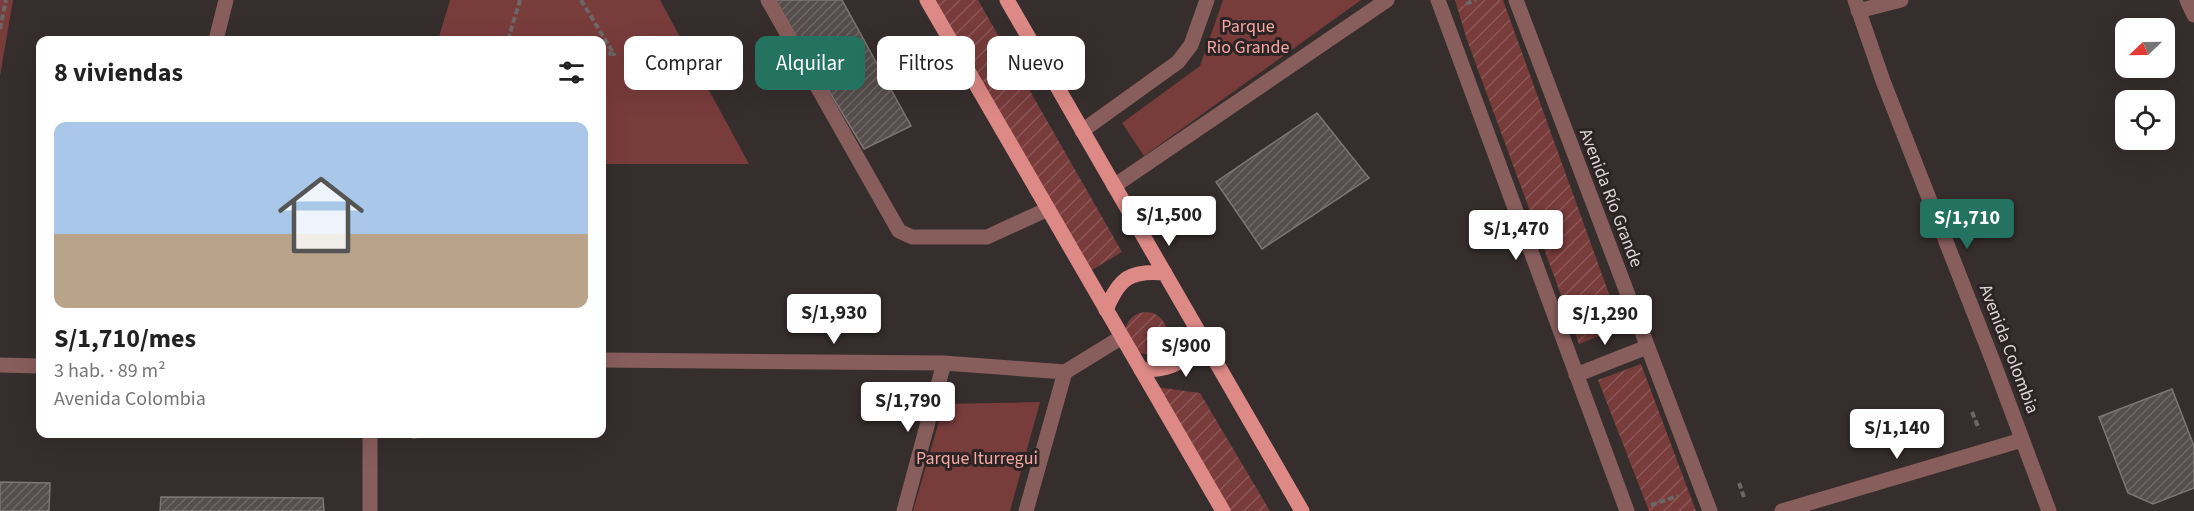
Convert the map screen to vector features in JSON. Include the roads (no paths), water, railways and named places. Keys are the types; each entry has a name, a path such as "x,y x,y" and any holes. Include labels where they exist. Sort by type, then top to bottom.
{"main road":[{"path":"927,0 1223,511"},
{"path":"1007,0 1302,511"},
{"path":"1107,310 1114,291 1128,278 1145,272 1165,273"},
{"path":"1141,370 1160,370 1177,364 1191,352 1200,335"}],"street":[{"path":"217,36 226,0"},
{"path":"768,0 899,231 912,237 987,237 1048,209"},
{"path":"1082,131 1178,62 1191,45 1207,0"},
{"path":"1114,186 1387,0"},
{"path":"1438,0 1627,511"},
{"name":"Avenida Río Grande","path":"1516,0 1710,511"},
{"path":"1856,6 1901,0"},
{"path":"2187,0 2194,15"},
{"name":"Avenida Colombia","path":"1856,6 2049,511"},
{"path":"606,360 944,363 1065,372 1122,337"},
{"path":"1576,375 1647,347"},
{"path":"904,511 944,363"},
{"path":"0,365 36,366"},
{"path":"1026,511 1065,372"},
{"path":"370,438 370,511"},
{"path":"1782,511 2022,440"}],"park label":[{"name":"Parque Rio Grande","path":"1248,36"},
{"name":"Parque Iturregui","path":"977,458"}]}
